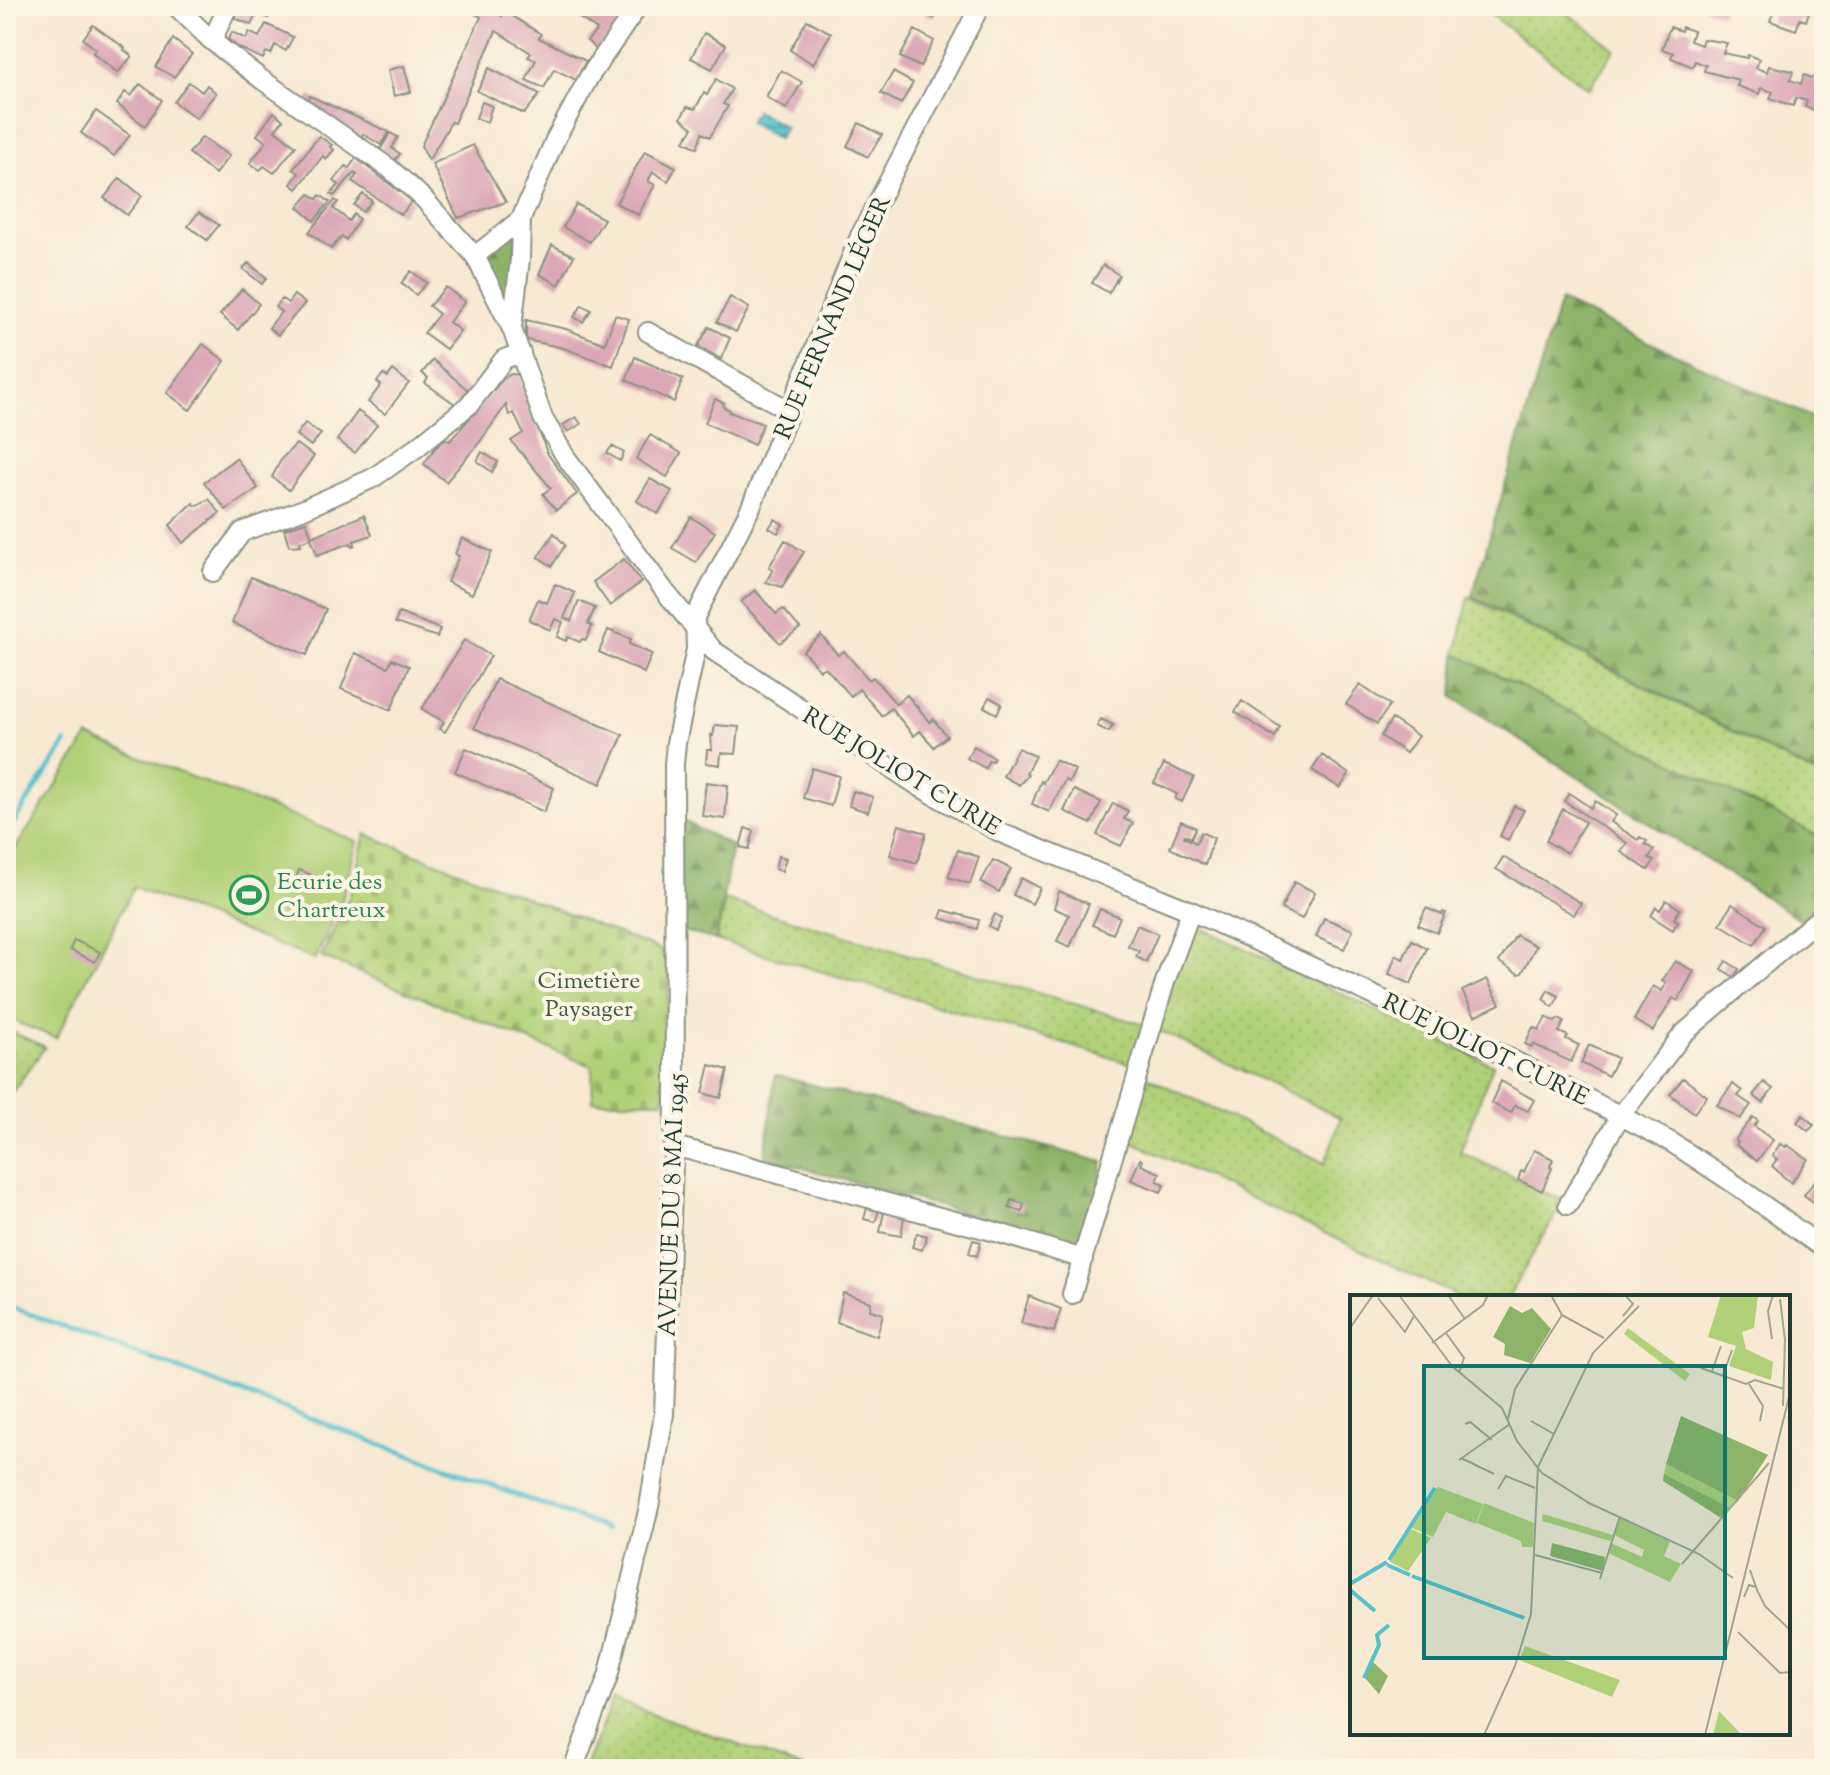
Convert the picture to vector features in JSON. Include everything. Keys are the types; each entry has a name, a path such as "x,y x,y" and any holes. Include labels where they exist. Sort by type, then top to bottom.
{"street":[{"name":"RUE JOLIOT CURIE","path":"176,6 212,41 329,129 389,168 423,198 475,256 512,329 543,418 565,456 714,651 920,787 1001,833 1191,911 1507,1057 1671,1142 1824,1249"},
{"path":"212,41 228,6"},
{"path":"512,329 521,219 555,140 582,89 638,6"},
{"name":"RUE FERNAND LÉGER","path":"696,631 695,617 751,507 860,236 980,6"},
{"path":"475,256 521,219"},
{"path":"648,332 790,411"},
{"path":"213,572 242,532 373,478 416,448 469,405 504,359 521,353"},
{"name":"AVENUE DU 8 MAI 1945","path":"573,1769 608,1677 649,1507 664,1414 677,987 674,764 696,649 696,631"},
{"path":"1072,1294 1166,979 1191,911"},
{"path":"1568,1205 1621,1115 1683,1034 1824,914"},
{"path":"674,1146 981,1228 1083,1259"}],"green space":[{"path":"1479,6 1558,6 1615,49 1589,89"},
{"path":"517,226 516,289 503,301 480,257"},
{"path":"1560,301 1824,423 1824,778 1472,596"},
{"path":"1469,597 1824,779 1824,839 1456,654"},
{"path":"1456,654 1824,839 1824,906 1807,924 1453,697"},
{"name":"Ecurie des Chartreux","path":"88,737 357,841 341,904 315,960 134,887 56,1038 6,1018 6,863"},
{"path":"680,819 732,846 716,940 679,930"},
{"name":"Cimetière Paysager","path":"365,834 670,954 664,1101 593,1101 592,1066 321,957 350,895"},
{"path":"725,900 1152,1027 1132,1064 716,940"},
{"path":"1193,924 1493,1065 1460,1152 1564,1201 1509,1295 1455,1295 1120,1136 1139,1073 1325,1163 1341,1118 1152,1027"},
{"path":"6,1029 45,1047 6,1101"},
{"path":"775,1075 1103,1162 1087,1248 765,1157"},
{"path":"613,1699 805,1769 584,1769"}],"water":[{"path":"756,110 785,127 778,139 749,122"}],"building":[{"path":"241,6 270,6 272,11 268,18 257,13 251,25 235,18"},
{"path":"475,6 484,10 490,6 502,16 504,11 541,34 539,38 586,61 576,80 554,69 544,88 526,80 536,60 528,57 531,53 496,31 454,123 451,122 429,160 421,146 481,17 472,12"},
{"path":"562,6 590,6 605,16 610,10 622,20 597,50 587,41 597,30"},
{"path":"910,6 940,6 934,18"},
{"path":"1699,6 1724,6 1721,14"},
{"path":"1776,6 1811,6 1806,21 1800,19 1796,30 1770,21"},
{"path":"807,20 831,33 813,64 790,50"},
{"path":"266,24 293,37 286,51 275,45 271,54 266,52 263,59 228,39 232,32 246,39 249,32 259,37"},
{"path":"93,25 132,56 118,73 93,53 96,49 83,39"},
{"path":"1670,27 1693,31 1690,41 1701,45 1703,39 1727,43 1723,53 1759,59 1756,68 1767,72 1769,66 1793,71 1790,80 1801,84 1804,75 1824,79 1824,114 1805,107 1807,101 1796,98 1793,106 1770,98 1773,92 1761,88 1759,94 1737,86 1739,80 1704,71 1706,65 1695,61 1693,67 1671,58 1673,53 1662,49"},
{"path":"915,30 934,41 920,67 900,57"},
{"path":"704,33 726,45 712,69 691,58"},
{"path":"173,39 192,54 174,77 156,67"},
{"path":"404,66 411,92 394,96 388,70"},
{"path":"489,68 540,94 524,114 477,91"},
{"path":"781,70 802,82 786,109 766,97"},
{"path":"893,72 913,83 901,104 881,93"},
{"path":"716,79 732,89 723,104 728,106 710,137 702,133 697,148 684,141 693,128 681,118 687,107 695,109"},
{"path":"189,82 202,92 207,85 216,93 196,118 174,102"},
{"path":"140,84 162,100 145,126 117,104 125,92 131,96"},
{"path":"310,96 389,132 381,145 363,134 359,140 306,101"},
{"path":"482,102 492,106 487,122 476,118"},
{"path":"96,111 130,135 114,156 81,133"},
{"path":"274,112 283,120 275,130 296,146 274,173 264,166 260,170 250,163 266,142 257,135"},
{"path":"859,123 882,135 868,157 847,146"},
{"path":"390,133 398,137 392,148 400,154 394,161 380,150"},
{"path":"319,136 334,150 326,159 323,156 297,189 291,184 299,173 293,169"},
{"path":"202,137 229,156 215,174 189,153"},
{"path":"473,145 506,202 458,218 432,164"},
{"path":"645,151 676,167 668,181 653,172 648,181 655,185 638,215 616,203"},
{"path":"356,158 412,201 401,215 352,181 357,175 354,173 334,196 331,194 339,185 334,181"},
{"path":"120,178 142,196 127,215 104,198"},
{"path":"310,194 317,199 320,195 330,202 314,221 298,207"},
{"path":"363,194 372,201 363,212 354,205"},
{"path":"335,200 338,202 333,208 349,221 354,214 359,219 346,240 342,236 331,249 309,232"},
{"path":"576,204 604,219 590,242 563,227"},
{"path":"199,212 219,225 207,240 188,226"},
{"path":"552,245 574,256 559,285 539,274"},
{"path":"248,263 267,278 262,284 243,269"},
{"path":"1103,265 1119,275 1109,293 1092,283"},
{"path":"411,271 427,283 416,295 401,283"},
{"path":"446,287 465,302 449,322 460,331 446,349 424,333 439,314 429,306"},
{"path":"242,289 259,304 238,330 220,315"},
{"path":"294,295 305,303 278,335 269,328 281,312 275,307 282,299 288,303"},
{"path":"730,297 749,308 736,332 717,322"},
{"path":"582,305 591,310 583,322 574,317"},
{"path":"615,315 629,319 613,366 563,348 527,340 526,320 566,329 605,344"},
{"path":"709,327 730,338 721,359 698,346"},
{"path":"203,344 225,361 190,410 167,393"},
{"path":"635,357 683,379 674,402 626,380"},
{"path":"433,360 469,391 458,406 425,383 428,378 422,373"},
{"path":"393,370 409,383 385,414 368,402 381,385 377,382 383,374 388,377"},
{"path":"511,374 519,375 547,453 577,494 556,510 543,494 551,488 511,441 523,433 514,413 509,415 506,405 446,482 424,464 435,448 446,439 450,441 503,379"},
{"path":"715,399 724,403 723,407 729,412 763,424 754,445 705,423"},
{"path":"358,411 377,425 355,453 337,440"},
{"path":"576,417 581,424 568,432 563,425"},
{"path":"305,423 321,434 311,446 296,435"},
{"path":"650,435 681,453 667,477 636,459"},
{"path":"296,444 314,456 289,490 272,477 282,458"},
{"path":"612,446 624,453 620,461 607,453"},
{"path":"482,452 498,462 492,472 477,461"},
{"path":"236,458 258,488 226,510 204,482"},
{"path":"650,479 672,491 658,514 637,501"},
{"path":"209,499 220,513 183,543 170,525 193,503 196,506"},
{"path":"364,515 372,535 354,541 355,545 351,543 317,555 311,538 300,542 301,545 289,546 284,529 306,522 312,537"},
{"path":"691,517 715,532 696,562 672,548"},
{"path":"775,519 783,524 778,533 769,528"},
{"path":"554,533 565,545 552,566 538,557"},
{"path":"462,538 492,552 472,594 447,582 459,556 455,554"},
{"path":"785,540 804,552 782,587 766,582 773,569 769,567"},
{"path":"624,559 641,582 610,606 593,582"},
{"path":"251,577 326,609 307,655 232,623"},
{"path":"555,584 575,593 564,618 571,621 579,601 595,608 588,624 592,626 586,640 580,642 568,637 566,641 557,637 563,622 555,619 550,630 529,620 538,599 547,603"},
{"path":"755,590 776,614 783,609 800,628 780,643 741,602"},
{"path":"399,613 440,629 437,637 395,623"},
{"path":"608,630 631,639 629,644 652,654 644,673 599,652"},
{"path":"821,635 838,655 844,651 869,680 873,677 896,704 907,695 947,736 934,747 920,731 914,736 891,708 882,716 859,689 851,696 825,667 820,670 803,651"},
{"path":"464,640 491,656 445,732 440,729 444,722 422,709"},
{"path":"355,653 388,667 392,659 409,666 391,710 341,689"},
{"path":"496,679 623,735 601,784 474,728"},
{"path":"1360,685 1390,705 1377,724 1346,704"},
{"path":"989,697 1002,704 997,714 984,707"},
{"path":"1242,701 1280,727 1275,737 1235,712"},
{"path":"1101,719 1113,725 1109,732 1097,726"},
{"path":"1392,719 1418,736 1406,753 1381,736"},
{"path":"715,725 739,727 736,754 721,753 720,765 706,763 707,750 712,750 711,735"},
{"path":"974,746 994,758 985,768 967,758"},
{"path":"466,748 554,788 544,812 455,772"},
{"path":"1018,748 1035,756 1026,773 1028,775 1019,785 1003,776"},
{"path":"1322,755 1349,774 1340,788 1312,770"},
{"path":"1055,760 1075,770 1069,782 1065,780 1049,812 1032,804 1041,781 1043,783"},
{"path":"1164,764 1194,777 1182,802 1175,799 1177,794 1154,783"},
{"path":"812,768 839,776 831,806 803,798"},
{"path":"706,782 728,785 725,819 702,816"},
{"path":"1074,790 1101,802 1091,824 1064,811"},
{"path":"853,791 873,797 868,812 849,806"},
{"path":"1569,793 1591,808 1595,801 1616,815 1611,822 1638,840 1640,837 1647,841 1645,844 1654,850 1649,858 1654,861 1648,870 1621,852 1627,843 1564,801"},
{"path":"1113,803 1128,811 1124,819 1133,823 1121,846 1097,835"},
{"path":"1514,806 1524,810 1508,840 1500,836"},
{"path":"1563,809 1585,822 1567,853 1546,841"},
{"path":"1181,821 1196,828 1191,838 1184,837 1196,843 1201,832 1214,838 1205,865 1170,848"},
{"path":"899,825 926,833 917,863 890,855"},
{"path":"745,828 754,831 749,849 740,847"},
{"path":"958,850 979,857 970,884 948,877"},
{"path":"778,856 786,858 782,871 775,869"},
{"path":"1503,857 1581,903 1574,915 1496,869"},
{"path":"993,860 1011,869 999,892 981,882"},
{"path":"299,870 310,874 304,891 293,886"},
{"path":"1021,878 1040,888 1032,904 1013,895"},
{"path":"1294,882 1315,892 1302,919 1281,909"},
{"path":"1059,891 1089,904 1070,947 1057,941 1069,915 1054,908"},
{"path":"1666,900 1680,909 1674,919 1678,921 1673,930 1651,916 1656,907 1660,910"},
{"path":"1732,904 1766,926 1754,945 1720,924"},
{"path":"1426,908 1442,915 1446,913 1437,933 1418,925"},
{"path":"1100,909 1120,917 1113,934 1092,925"},
{"path":"943,910 979,920 977,929 940,918"},
{"path":"995,914 1002,918 996,930 989,926"},
{"path":"1324,918 1353,930 1344,949 1316,937"},
{"path":"1137,925 1158,934 1146,962 1136,957 1139,951 1128,946"},
{"path":"1516,935 1536,946 1519,974 1499,962"},
{"path":"74,940 100,952 95,962 70,950"},
{"path":"1412,940 1427,948 1411,984 1389,974 1396,955 1403,959"},
{"path":"1675,961 1694,971 1678,1001 1673,998 1653,1031 1634,1020 1653,986 1662,991 1666,983 1662,981"},
{"path":"1726,961 1739,969 1734,977 1721,969"},
{"path":"1487,979 1500,1004 1475,1016 1462,991"},
{"path":"1548,990 1559,996 1553,1007 1543,999"},
{"path":"1546,1017 1555,1022 1559,1019 1564,1022 1559,1032 1579,1045 1571,1062 1533,1044 1532,1047 1525,1044 1533,1027 1539,1030"},
{"path":"1589,1045 1617,1058 1608,1076 1581,1063"},
{"path":"710,1065 728,1070 721,1098 703,1093"},
{"path":"1683,1078 1707,1096 1694,1113 1670,1094"},
{"path":"1501,1081 1534,1100 1528,1111 1515,1105 1511,1113 1491,1103"},
{"path":"1764,1082 1773,1089 1763,1103 1753,1095"},
{"path":"1733,1084 1742,1091 1738,1096 1751,1105 1740,1119 1717,1105"},
{"path":"1803,1115 1814,1125 1808,1131 1797,1122"},
{"path":"1753,1117 1758,1121 1754,1126 1773,1140 1757,1161 1736,1145 1738,1142 1735,1140"},
{"path":"1780,1144 1787,1145 1808,1159 1791,1183 1772,1166 1777,1159 1772,1156"},
{"path":"1534,1150 1553,1159 1542,1191 1518,1180"},
{"path":"1140,1159 1143,1161 1141,1165 1160,1173 1157,1181 1165,1184 1161,1192 1131,1180"},
{"path":"1820,1174 1824,1177 1824,1210 1804,1195"},
{"path":"1011,1200 1024,1204 1022,1211 1009,1208"},
{"path":"867,1208 879,1211 875,1222 864,1219"},
{"path":"884,1212 904,1216 901,1236 880,1232"},
{"path":"917,1233 927,1236 922,1250 912,1247"},
{"path":"973,1240 981,1242 977,1256 969,1253"},
{"path":"843,1293 871,1302 870,1310 883,1314 877,1336 837,1322"},
{"path":"1029,1296 1061,1309 1054,1332 1021,1323"}],"waterway":[{"path":"6,834 66,743"},
{"path":"6,1305 608,1529"}],"place":[{"name":"Ecurie des Chartreux","path":"249,895"}]}
